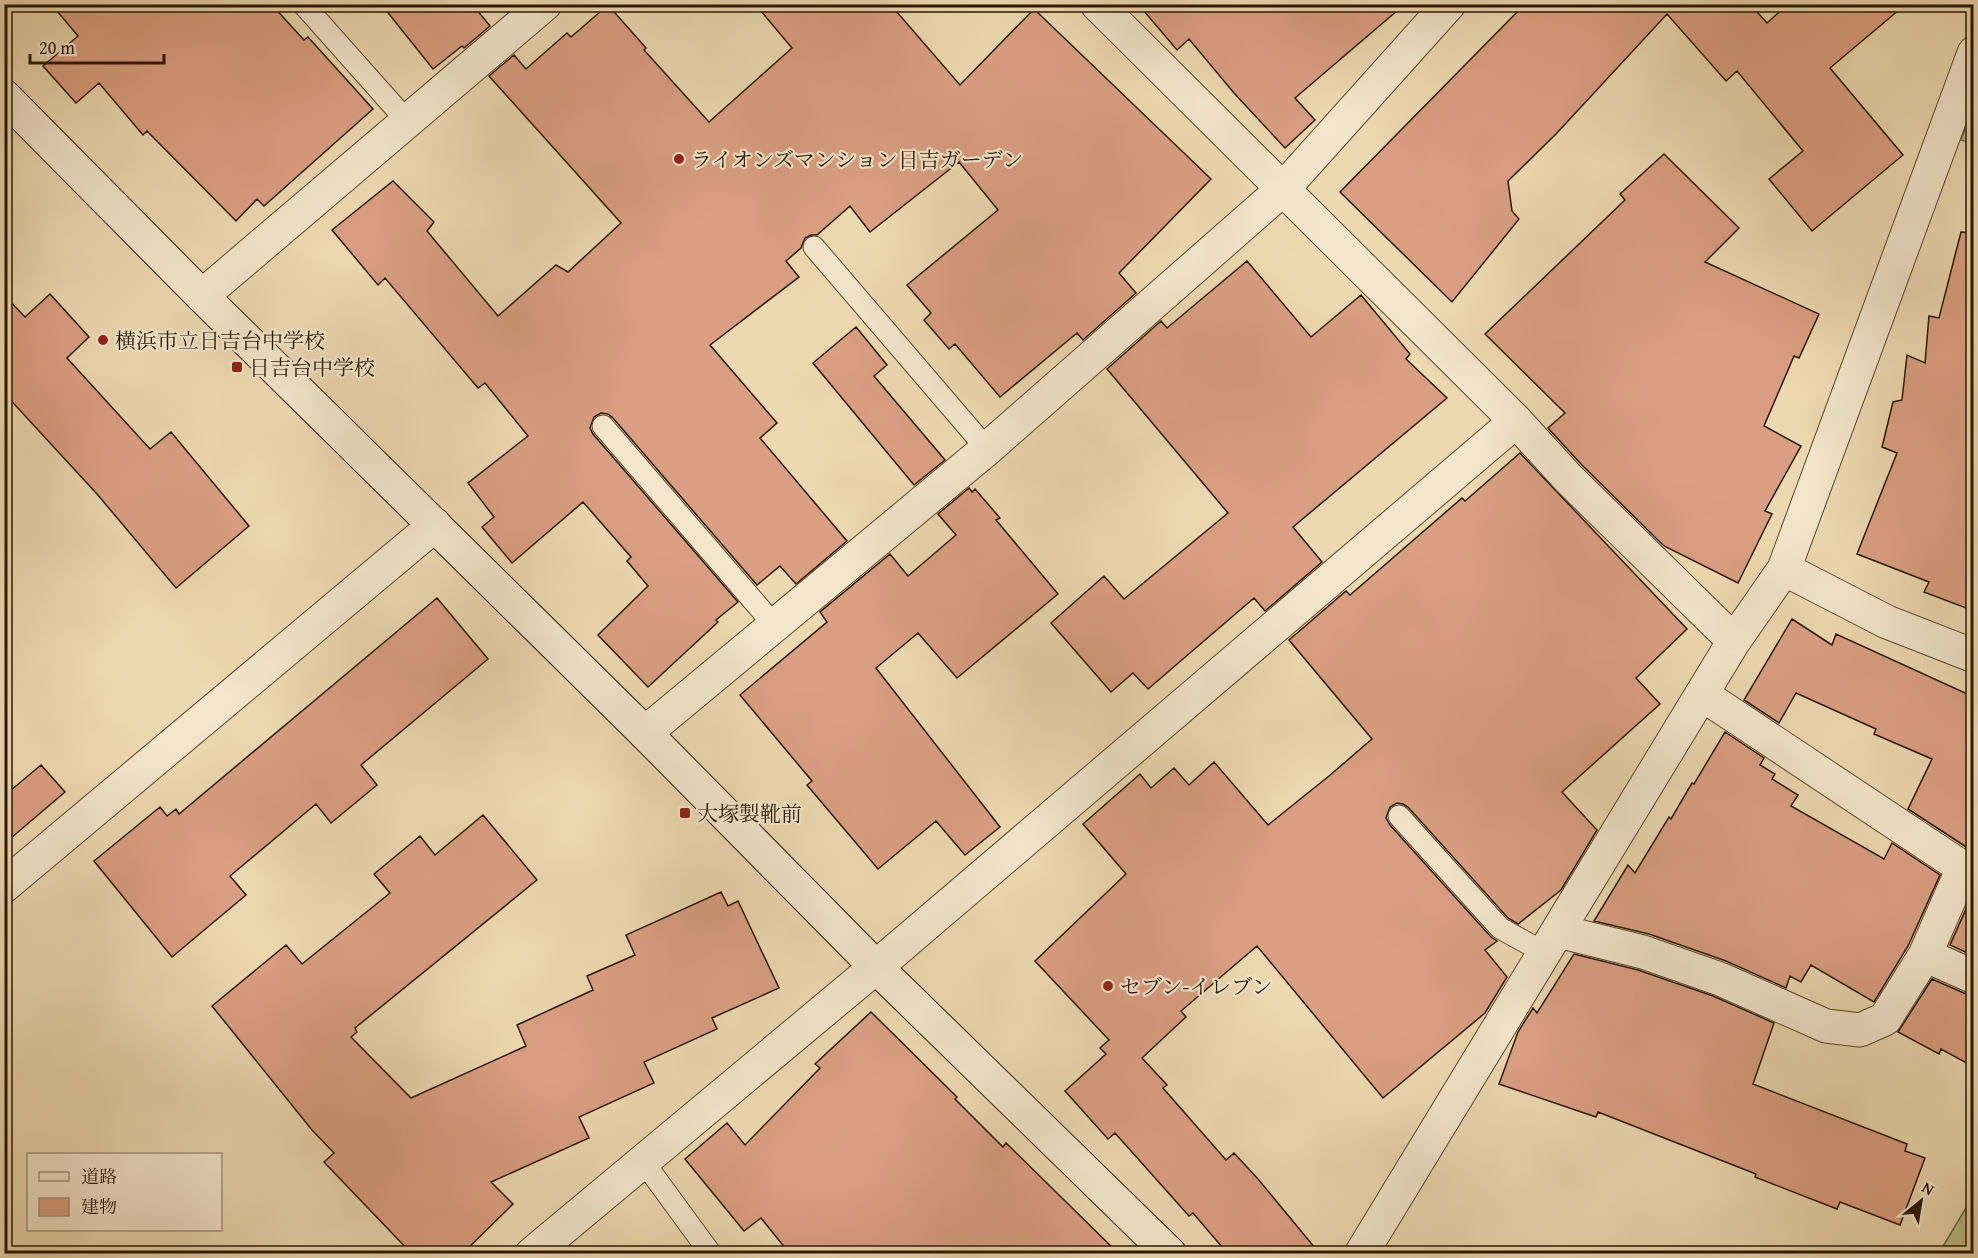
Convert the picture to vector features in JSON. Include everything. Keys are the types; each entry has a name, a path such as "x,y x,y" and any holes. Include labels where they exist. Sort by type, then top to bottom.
{"street":[{"path":"202,296 544,4"},
{"path":"1097,4 1516,421 1568,478 1734,641"},
{"path":"645,733 987,448 1282,190 1449,4"},
{"path":"1361,1254 1734,641 1784,569 1974,53"},
{"path":"4,96 202,296 645,733 876,967 1170,1254"},
{"path":"532,1254 876,967 1516,421"},
{"path":"4,886 435,525"},
{"path":"1784,569 1887,622 1974,656"},
{"path":"1552,942 1643,952 1720,979 1826,1026 1860,1029 1886,1019 1925,955 1963,868 1703,694"},
{"path":"1925,955 1974,977"}],"lane":[{"path":"303,4 407,122"},
{"path":"814,247 987,448"},
{"path":"603,426 775,626"},
{"path":"1399,816 1500,928 1552,942"},
{"path":"643,1161 711,1254"}],"green space":[{"path":"1973,108 1973,144 1961,140"},
{"path":"1973,1196 1973,1253 1939,1253"}],"building":[{"path":"51,4 271,4 304,40 308,37 373,109 264,206 257,199 236,221 147,131 143,135 99,83 76,103 43,66 78,36"},
{"path":"381,4 472,4 490,26 464,48 462,46 433,69"},
{"path":"755,4 890,4 960,85 1034,9 1211,179 1119,273 1136,293 1083,340 1077,333 1000,397 955,344 949,349 924,320 931,313 907,285 998,210 959,162 870,232 850,206 817,235 805,238 801,248 786,261 799,277 710,345 777,423 760,438 847,541 796,584 780,566 757,585 613,418 601,413 594,417 590,428 593,434 738,602 716,620 718,622 648,687 598,635 648,586 627,561 631,557 583,502 512,563 482,527 494,517 468,483 528,436 485,383 478,388 385,278 378,285 332,230 393,181 434,222 427,231 498,316 556,265 568,272 621,223 489,76 514,55 526,69 567,33 571,37 608,5 646,48 644,50 709,122 792,48"},
{"path":"1138,4 1405,4 1295,98 1315,120 1285,148 1234,93 1189,39 1177,50"},
{"path":"1525,4 1750,4 1767,23 1788,4 1906,4 1830,68 1903,155 1812,231 1769,179 1803,151 1737,71 1726,81 1667,14 1556,134 1508,181 1512,211 1519,219 1452,302 1340,192"},
{"path":"1664,154 1739,228 1705,262 1819,314 1799,358 1794,356 1764,426 1801,446 1765,511 1772,514 1738,583 1664,546 1548,428 1565,413 1485,334 1625,200 1620,194"},
{"path":"1961,232 1974,233 1974,611 1924,592 1929,582 1857,554 1897,453 1882,447 1893,402 1902,400 1907,355 1925,363 1929,316 1939,318"},
{"path":"1247,261 1311,337 1361,295 1410,354 1406,359 1447,398 1293,527 1322,562 1265,611 1254,598 1148,689 1133,673 1111,692 1051,623 1104,576 1124,599 1228,513 1107,369 1161,321 1167,328"},
{"path":"50,294 89,337 67,358 150,449 171,432 249,526 176,588 97,494 4,393 4,295 25,317"},
{"path":"856,327 887,365 874,376 945,460 914,485 813,363"},
{"path":"1520,453 1687,629 1636,678 1660,704 1562,792 1597,830 1561,890 1518,924 1508,918 1408,807 1397,803 1390,807 1386,818 1390,825 1497,941 1485,950 1507,977 1485,1013 1383,1098 1257,946 1181,1011 1186,1017 1142,1058 1167,1085 1163,1088 1226,1160 1234,1153 1320,1254 1228,1254 1193,1213 1189,1216 1115,1133 1108,1139 1065,1091 1106,1054 1100,1048 1109,1040 1035,961 1126,874 1083,824 1140,774 1151,788 1174,768 1189,785 1214,762 1268,825 1329,776 1372,739 1289,640 1346,591 1350,595 1462,498 1465,501"},
{"path":"969,488 972,492 975,489 1000,518 996,520 1058,594 957,678 918,633 876,668 1000,827 965,855 936,821 878,869 807,785 812,781 740,695 827,622 820,612 890,554 908,576 956,535 938,514"},
{"path":"437,598 488,659 361,765 377,785 331,823 316,804 230,876 246,895 172,957 94,861 160,807 167,816 176,809 179,814"},
{"path":"1792,619 1832,645 1836,634 1974,697 1974,852 1908,809 1932,759 1874,734 1876,729 1796,693 1779,723 1744,700"},
{"path":"1725,732 1764,758 1760,765 1775,774 1772,779 1798,795 1791,806 1884,859 1892,843 1940,875 1908,946 1874,1002 1811,965 1801,982 1790,976 1786,988 1726,961 1649,934 1594,921 1628,865 1635,873 1669,817 1671,819 1692,783 1694,784"},
{"path":"41,765 65,792 4,844 4,796"},
{"path":"483,815 537,880 355,1028 357,1032 351,1037 411,1098 526,1046 517,1025 593,990 587,976 635,955 626,935 721,892 728,906 738,901 779,988 712,1018 717,1029 644,1062 654,1083 579,1117 589,1138 491,1182 513,1204 462,1254 412,1254 324,1162 334,1153 312,1130 212,1006 286,945 302,964 390,893 374,874 420,836 435,855"},
{"path":"1974,891 1974,956 1950,945"},
{"path":"1574,954 1638,970 1713,996 1774,1023 1753,1084 1907,1144 1905,1151 1925,1158 1900,1225 1840,1202 1837,1209 1755,1177 1756,1174 1598,1112 1596,1117 1499,1084 1518,1032 1533,1008 1537,1013"},
{"path":"1932,979 1966,994 1974,995 1974,1067 1941,1049 1939,1054 1898,1032"},
{"path":"871,1012 957,1097 955,1099 1003,1147 1006,1143 1119,1254 790,1254 761,1218 744,1231 685,1159 727,1123 745,1145 820,1068 815,1064"}],"place":[{"name":"ライオンズマンション日吉ガーデン","path":"679,159"},
{"name":"横浜市立日吉台中学校","path":"103,340"},
{"name":"日吉台中学校","path":"237,367"},
{"name":"大塚製靴前","path":"685,813"},
{"name":"セブン-イレブン","path":"1108,986"}]}
